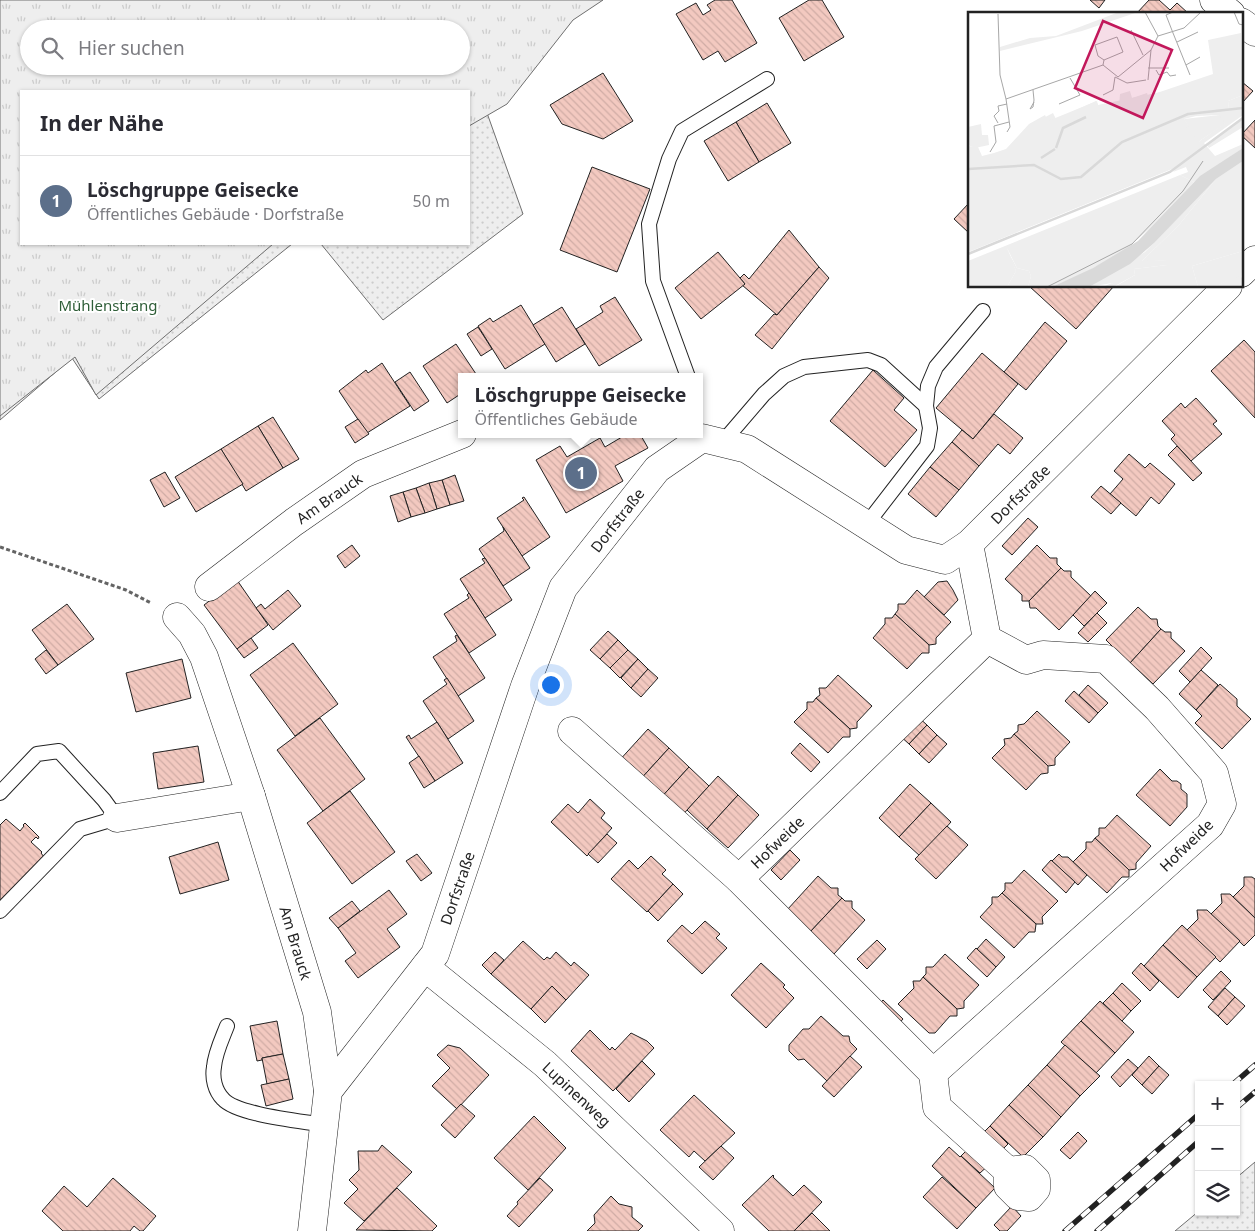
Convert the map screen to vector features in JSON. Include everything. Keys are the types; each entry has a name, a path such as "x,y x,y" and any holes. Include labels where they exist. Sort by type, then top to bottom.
{"street":[{"path":"1214,0 1229,12"},
{"path":"1242,23 1255,32"},
{"path":"1242,272 1255,260"},
{"name":"Dorfstraße","path":"704,436 747,449 906,550 945,560 969,544 1226,288"},
{"name":"Am Brauck","path":"209,587 294,522 362,474 458,436"},
{"name":"Dorfstraße","path":"328,1091 435,954 525,686 563,588 658,469 701,438"},
{"path":"969,544 987,639"},
{"name":"Am Brauck","path":"177,616 192,634 204,657 251,796 317,1012 328,1091"},
{"name":"Hofweide","path":"572,731 739,879 933,1073 1210,825 1222,804 1214,773 1157,708 1106,659 1043,655 1026,660 987,639 739,879"},
{"path":"117,818 251,796"},
{"name":"Lupinenweg","path":"425,967 545,1064 720,1231"},
{"path":"933,1073 937,1107 1008,1171"},
{"path":"312,1231 328,1091"}],"lane":[{"path":"687,373 653,281 649,224 668,159 682,131 767,79"},
{"path":"866,525 927,446 930,428 926,406 928,386 936,367 983,311"},
{"path":"704,436 764,394 784,376 804,367 868,360 881,365 926,406"},
{"path":"0,793 37,754 59,751 104,800 117,818 80,829 0,911"},
{"path":"227,1026 214,1065 213,1078 217,1090 224,1100 237,1109 324,1125"}],"path":[{"path":"0,547 126,590 177,616"}],"green space":[{"path":"0,0 20,20 20,75 470,75 470,65 523,214 383,320 322,245 470,245 470,90 20,90 20,245 291,245 99,399 72,358 0,420"},
{"name":"Mühlenstrang","path":"0,0 603,0 573,20 507,104 470,125 470,90 20,90 20,245 272,245 96,395 75,357 0,416"},
{"path":"1255,1162 1255,1231 1175,1231 1195,1214 1195,1216 1240,1216 1240,1175"}],"building":[{"path":"715,0 732,0 757,43 725,62 718,51 703,60 676,14 696,3 703,15 711,10 707,5"},
{"path":"809,0 822,0 844,37 804,61 779,18"},
{"path":"1090,0 1105,0 1099,8"},
{"path":"1149,0 1159,0 1170,10 1177,3 1187,12 1138,12"},
{"path":"603,73 633,121 603,139 562,124 550,105"},
{"path":"1242,82 1253,91 1242,103"},
{"path":"767,103 791,143 759,162 736,122"},
{"path":"1255,120 1255,148 1242,136"},
{"path":"736,122 759,162 728,181 704,141"},
{"path":"592,167 650,189 617,272 560,250"},
{"path":"968,204 968,232 954,219"},
{"path":"789,230 819,267 777,315 742,285 745,284 740,278 744,274 749,279"},
{"path":"718,252 745,284 701,319 675,288"},
{"path":"819,267 829,278 772,349 755,335 774,314 777,315"},
{"path":"1031,288 1112,288 1076,329"},
{"path":"615,297 642,340 599,366 576,329 603,312 600,306"},
{"path":"521,305 545,344 505,369 478,326 490,318 493,322"},
{"path":"562,307 585,344 556,362 533,325"},
{"path":"1045,322 1067,341 1026,390 1004,372"},
{"path":"478,327 492,349 481,356 467,334"},
{"path":"1244,340 1255,352 1255,418 1211,371"},
{"path":"456,344 475,373 458,373 458,396 447,403 423,366"},
{"path":"982,353 1018,384 973,439 936,408"},
{"path":"382,363 410,406 367,433 339,391 366,370 368,373"},
{"path":"873,370 904,398 894,410 917,430 885,467 830,421"},
{"path":"410,372 429,401 414,411 395,382"},
{"path":"1196,398 1217,421 1213,424 1222,434 1191,461 1171,439 1175,435 1162,421 1181,403 1185,408"},
{"path":"994,414 1023,438 1010,454 998,444 979,466 952,442 962,430 973,439"},
{"path":"273,417 299,459 283,468 258,426"},
{"path":"358,419 369,434 355,443 345,427"},
{"path":"258,426 283,468 246,491 221,449"},
{"path":"600,438 605,447 620,438 642,438 648,448 615,466 623,481 566,513 536,460 560,446 567,457"},
{"path":"952,442 979,466 959,490 930,467"},
{"path":"1177,446 1202,473 1193,481 1168,455"},
{"path":"221,449 243,484 196,512 175,477"},
{"path":"1129,454 1145,468 1150,463 1175,484 1159,504 1151,497 1136,516 1110,494 1123,479 1114,471"},
{"path":"930,467 959,490 936,517 908,494"},
{"path":"165,472 180,498 164,507 150,480"},
{"path":"455,475 464,501 450,505 442,480"},
{"path":"442,480 450,505 437,509 429,483"},
{"path":"429,483 437,509 425,513 416,488"},
{"path":"1101,486 1121,503 1111,514 1091,497"},
{"path":"416,488 425,513 411,517 403,492"},
{"path":"403,492 411,517 398,522 390,496"},
{"path":"524,497 550,537 522,556 497,518 524,500 522,498"},
{"path":"1028,518 1038,527 1012,555 1002,546"},
{"path":"503,527 530,568 503,586 479,549 504,531"},
{"path":"352,545 360,556 345,568 337,556"},
{"path":"1037,545 1050,558 1057,558 1057,564 1061,568 1029,601 1022,601 1022,595 1005,579"},
{"path":"485,558 512,600 485,618 460,579 485,563 482,559"},
{"path":"1061,568 1064,571 1071,571 1071,577 1091,596 1059,630 1036,608 1030,608 1029,601"},
{"path":"237,580 268,625 237,649 204,605"},
{"path":"947,581 958,600 944,615 924,597 938,582"},
{"path":"288,590 301,606 273,630 256,608 261,604 265,609"},
{"path":"917,590 951,622 936,638 936,644 929,645 895,614 898,610 898,604 905,604"},
{"path":"1095,591 1107,603 1084,626 1073,615"},
{"path":"469,593 496,635 469,653 444,614 469,598 467,595"},
{"path":"67,604 94,639 58,665 32,630"},
{"path":"1138,607 1151,619 1157,619 1158,626 1161,629 1130,663 1122,662 1122,656 1106,640"},
{"path":"1097,613 1107,623 1088,642 1078,633"},
{"path":"895,614 929,645 929,653 922,653 907,669 873,638 885,624 885,618 892,618"},
{"path":"1161,629 1165,632 1171,632 1171,638 1185,651 1153,684 1137,669 1130,669 1130,663"},
{"path":"608,631 618,640 600,659 590,650"},
{"path":"457,635 485,678 458,696 433,657 457,641 455,636"},
{"path":"251,638 258,648 244,658 237,649"},
{"path":"618,640 628,650 610,668 600,659"},
{"path":"293,643 338,704 295,736 250,675"},
{"path":"1201,647 1212,658 1190,682 1179,671"},
{"path":"46,650 58,665 46,674 35,659"},
{"path":"628,650 638,659 620,678 610,668"},
{"path":"182,659 191,698 136,712 126,673"},
{"path":"638,659 648,669 631,688 621,678"},
{"path":"648,669 658,678 641,697 631,688"},
{"path":"1201,670 1218,685 1196,710 1179,694"},
{"path":"838,675 872,706 857,722 857,728 850,729 816,698 820,695 819,688 826,688"},
{"path":"447,678 474,721 448,739 423,701 447,684 444,680"},
{"path":"1220,684 1237,699 1237,706 1251,719 1222,749 1195,723 1202,716 1196,710"},
{"path":"1088,685 1108,703 1098,713 1079,695"},
{"path":"1074,691 1098,713 1089,723 1065,701"},
{"path":"816,698 850,729 850,737 843,737 828,753 794,722 807,709 807,702 813,702"},
{"path":"1037,711 1070,742 1055,758 1055,765 1048,766 1014,734 1018,731 1018,725 1024,724"},
{"path":"917,716 927,725 909,744 899,735"},
{"path":"320,718 365,779 323,811 277,750"},
{"path":"437,722 463,763 435,781 406,737 409,735 411,739"},
{"path":"927,725 937,735 919,754 909,744"},
{"path":"648,729 669,748 638,782 617,763"},
{"path":"1014,734 1048,766 1048,773 1041,774 1026,790 992,758 1005,745 1004,739 1011,738"},
{"path":"937,735 947,744 929,763 919,754"},
{"path":"800,743 820,762 811,772 791,753"},
{"path":"198,746 204,782 158,789 153,753"},
{"path":"669,748 689,767 658,801 638,782"},
{"path":"419,756 435,781 424,788 409,763"},
{"path":"689,767 709,786 678,820 658,801"},
{"path":"1160,769 1172,781 1177,781 1181,784 1181,789 1187,794 1187,807 1170,826 1136,795"},
{"path":"718,776 738,795 707,829 687,810"},
{"path":"910,784 931,803 899,837 879,818"},
{"path":"350,791 395,852 352,884 307,823"},
{"path":"738,795 759,815 728,848 707,829"},
{"path":"590,799 605,813 601,818 612,828 587,856 551,822 568,804 578,813"},
{"path":"931,803 951,822 920,856 899,837"},
{"path":"1117,815 1151,846 1136,863 1136,869 1129,870 1095,838 1099,835 1099,828 1105,828"},
{"path":"6,819 20,831 25,823 39,837 38,839 36,837 31,842 42,852 44,857 0,901 0,825"},
{"path":"947,826 968,845 936,879 915,859"},
{"path":"607,834 617,843 598,863 588,854"},
{"path":"1095,838 1129,870 1129,877 1122,877 1107,893 1073,862 1086,849 1086,842 1092,842"},
{"path":"218,842 229,880 180,894 169,857"},
{"path":"790,850 800,860 781,880 771,870"},
{"path":"417,854 432,873 421,881 406,861"},
{"path":"1059,854 1062,857 1068,857 1087,875 1078,885 1052,861"},
{"path":"651,856 666,870 662,874 673,884 647,912 611,879 629,860 638,869"},
{"path":"1051,860 1075,882 1066,893 1042,870"},
{"path":"1024,870 1058,901 1042,917 1043,924 1036,924 1002,893 1005,890 1005,883 1012,883"},
{"path":"818,876 831,888 838,888 838,895 842,898 810,932 787,910"},
{"path":"1244,877 1255,879 1255,918 1233,897 1244,886"},
{"path":"673,884 683,894 658,921 648,911"},
{"path":"389,890 407,914 387,929 400,947 358,978 345,961 356,953 338,928"},
{"path":"1002,893 1036,924 1035,932 1029,932 1014,948 980,917 992,904 992,897 998,897"},
{"path":"1221,894 1230,894 1255,918 1255,935 1244,946 1211,914 1222,903"},
{"path":"842,898 845,901 852,901 852,908 865,920 834,954 810,932"},
{"path":"352,901 360,911 338,928 329,918"},
{"path":"1197,910 1207,910 1240,941 1220,962 1187,930 1198,919"},
{"path":"705,921 720,934 716,938 727,948 702,974 667,941 682,925 692,934"},
{"path":"1182,925 1216,957 1197,977 1163,945"},
{"path":"986,939 1005,957 996,967 977,949"},
{"path":"877,940 886,949 867,969 857,959"},
{"path":"523,941 544,960 547,957 550,959 556,952 571,966 574,962 589,975 566,1000 552,986 531,1009 491,974"},
{"path":"1163,945 1197,977 1178,998 1144,966"},
{"path":"976,948 996,967 987,977 967,958"},
{"path":"495,952 504,960 491,974 482,965"},
{"path":"945,954 979,985 964,1001 964,1008 957,1009 923,977 926,974 926,967 933,967"},
{"path":"761,963 785,985 783,987 794,998 766,1028 731,995"},
{"path":"1141,963 1159,981 1150,991 1132,973"},
{"path":"1221,971 1231,981 1213,1000 1203,990"},
{"path":"923,977 957,1009 957,1016 950,1016 935,1033 929,1033 898,1004 914,988 913,981 920,981"},
{"path":"1122,983 1141,1001 1131,1011 1113,993"},
{"path":"552,986 566,1000 545,1023 531,1009"},
{"path":"1225,988 1235,997 1218,1016 1208,1007"},
{"path":"1113,993 1131,1011 1122,1021 1103,1003"},
{"path":"1235,997 1245,1006 1227,1025 1218,1016"},
{"path":"883,1000 903,1019 894,1029 874,1010"},
{"path":"1100,1001 1134,1032 1115,1053 1081,1021"},
{"path":"821,1016 843,1036 849,1036 850,1042 857,1049 827,1081 804,1059 798,1060 789,1051 789,1045 803,1029 809,1029"},
{"path":"277,1021 283,1054 262,1058 262,1060 257,1061 250,1026"},
{"path":"1081,1021 1115,1053 1096,1073 1061,1042"},
{"path":"590,1030 610,1050 612,1047 615,1050 631,1033 647,1041 654,1048 613,1091 571,1051"},
{"path":"448,1045 460,1048 489,1075 457,1109 432,1086 450,1068 437,1055"},
{"path":"1065,1045 1100,1076 1080,1096 1047,1065"},
{"path":"283,1054 289,1079 267,1084 262,1058"},
{"path":"850,1056 862,1067 834,1097 822,1086"},
{"path":"1149,1056 1159,1066 1142,1085 1132,1075"},
{"path":"1128,1059 1138,1068 1120,1087 1111,1077"},
{"path":"642,1061 655,1074 629,1102 616,1089"},
{"path":"1047,1065 1080,1096 1061,1117 1028,1085"},
{"path":"1159,1066 1169,1075 1152,1094 1142,1085"},
{"path":"289,1079 293,1099 266,1106 261,1085"},
{"path":"1028,1085 1061,1117 1043,1137 1009,1105"},
{"path":"694,1095 735,1133 705,1161 694,1151 689,1157 660,1130"},
{"path":"461,1104 475,1116 455,1138 441,1125"},
{"path":"1009,1105 1043,1137 1023,1157 990,1126"},
{"path":"534,1116 566,1148 528,1190 494,1158"},
{"path":"990,1126 1008,1144 999,1153 980,1136"},
{"path":"1078,1132 1087,1141 1070,1159 1060,1150"},
{"path":"382,1145 412,1172 364,1221 344,1203 358,1189 349,1180 359,1170 358,1151 378,1151"},
{"path":"721,1146 734,1158 713,1180 699,1167"},
{"path":"971,1146 990,1164 980,1173 961,1156"},
{"path":"949,1147 995,1188 976,1208 932,1166"},
{"path":"773,1175 793,1196 804,1185 822,1202 794,1231 769,1231 742,1205"},
{"path":"942,1177 976,1208 957,1229 923,1197"},
{"path":"113,1178 156,1216 143,1231 134,1226 130,1231 63,1231 42,1211 64,1186 87,1207"},
{"path":"540,1178 553,1190 519,1227 507,1216 518,1204 517,1202"},
{"path":"397,1188 437,1226 432,1231 356,1230"},
{"path":"611,1196 619,1204 632,1207 632,1217 643,1226 638,1231 587,1231 595,1223 594,1215"},
{"path":"1012,1206 1021,1216 1007,1231 1000,1231 994,1225"},
{"path":"812,1213 830,1231 794,1231"}],"railway":[{"path":"1237,1081 1255,1065"},
{"path":"1240,1105 1255,1092"},
{"path":"1065,1231 1195,1117"},
{"path":"1097,1231 1195,1145"}],"place":[{"name":"Löschgruppe Geisecke","path":"581,473"}]}
